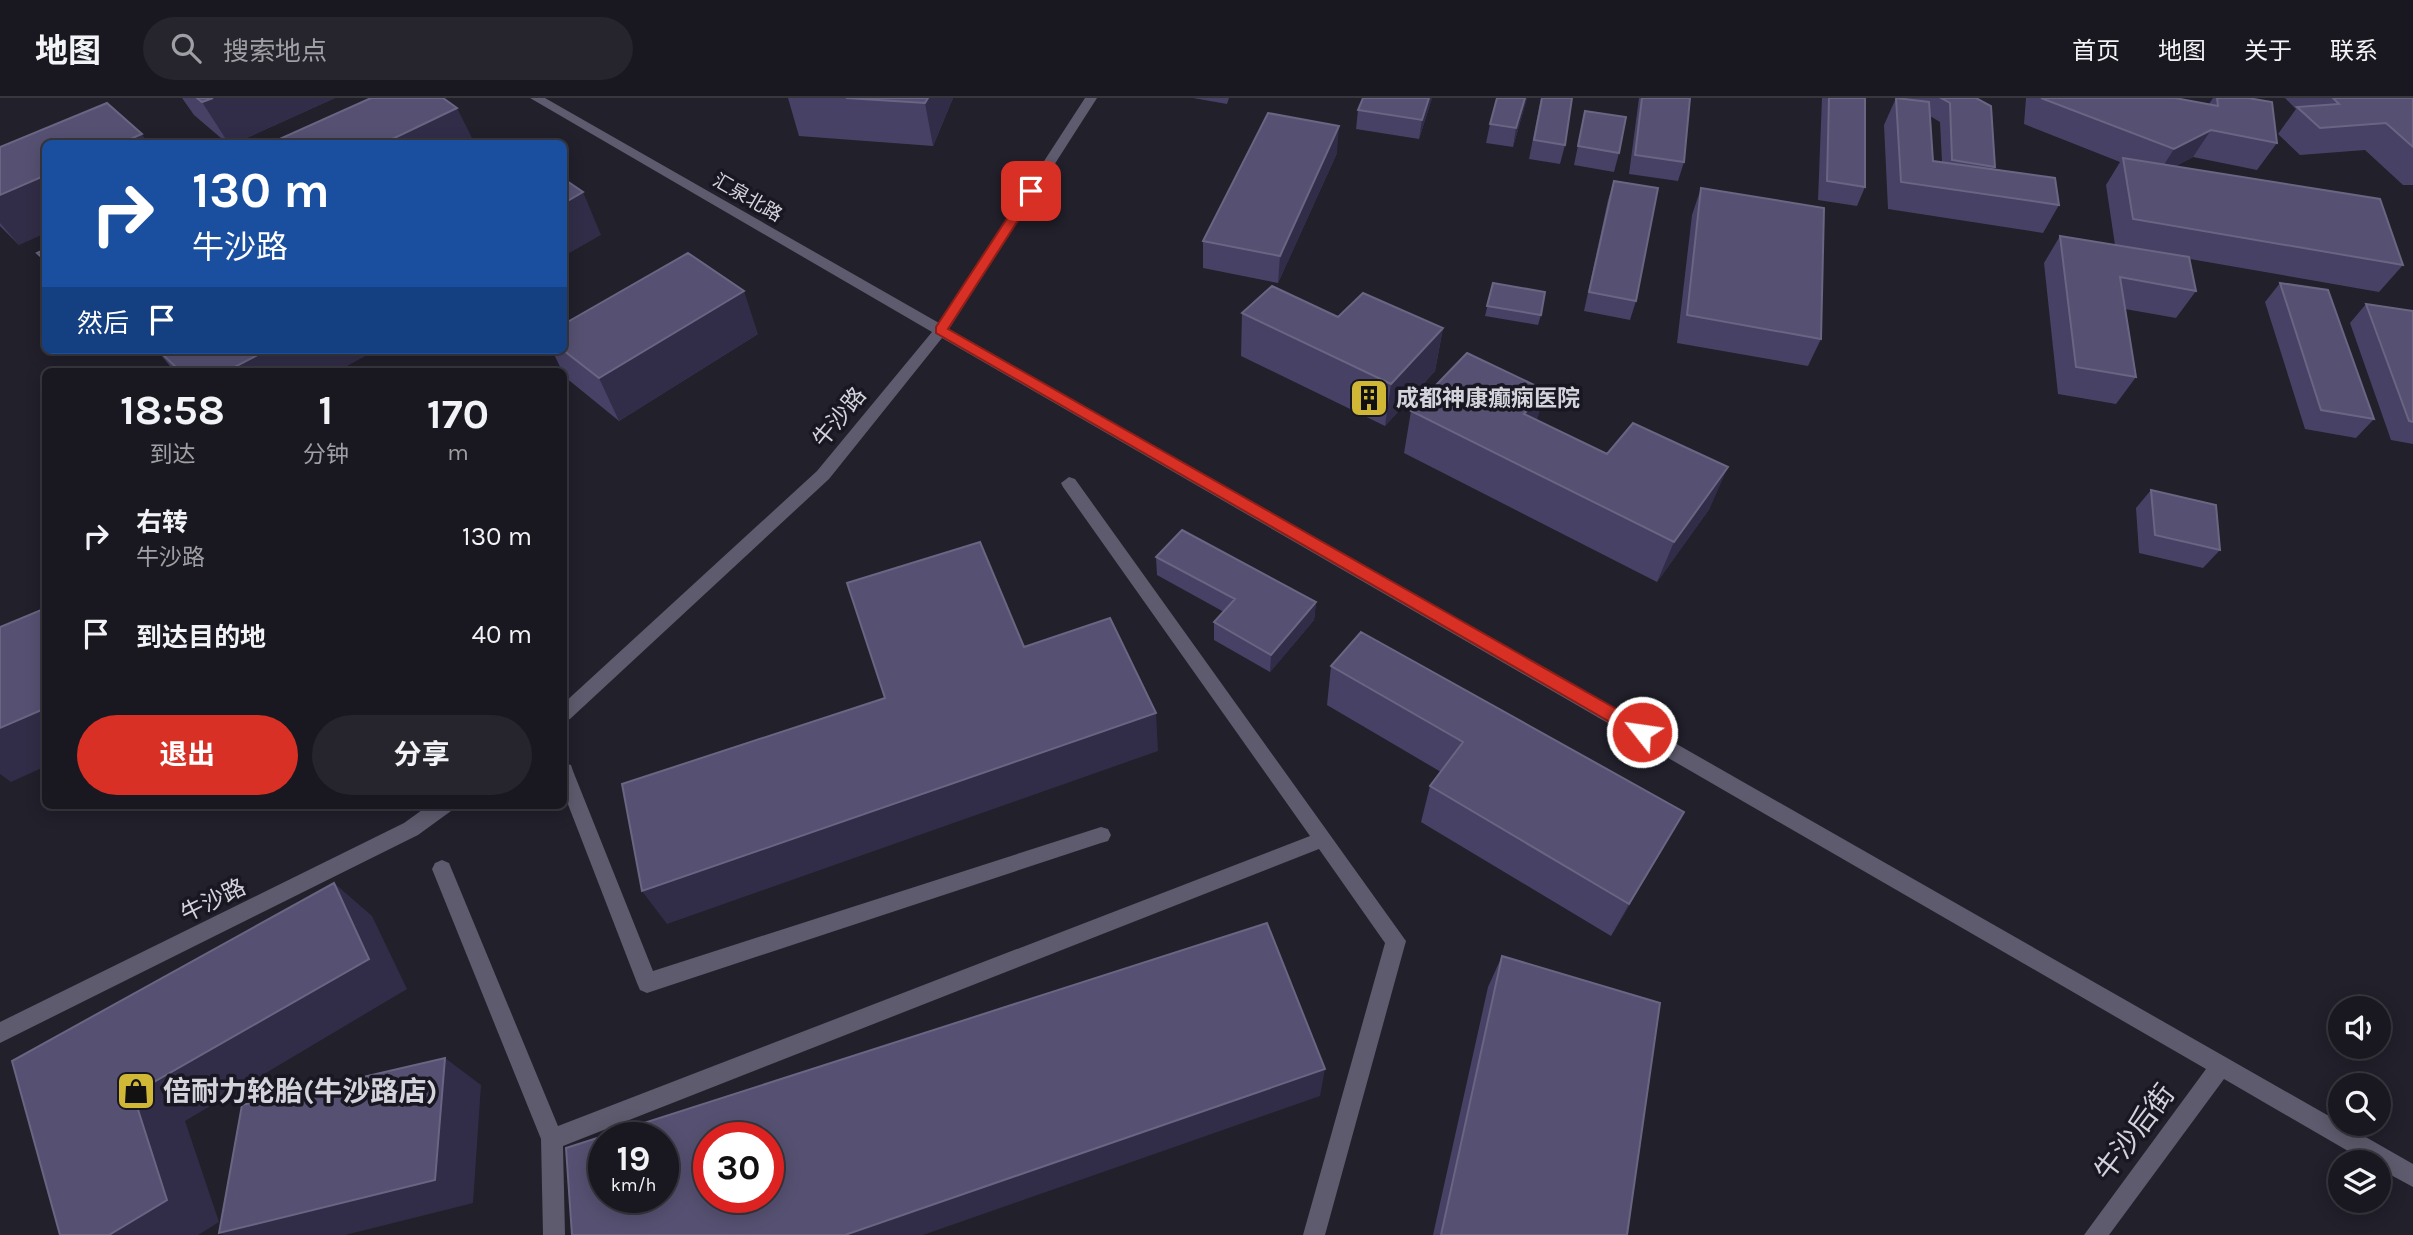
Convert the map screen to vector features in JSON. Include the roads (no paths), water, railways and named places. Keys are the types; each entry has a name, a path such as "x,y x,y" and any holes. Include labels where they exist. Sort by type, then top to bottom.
{"street":[{"name":"汇泉北路","path":"536,98 2413,1176"},
{"name":"牛沙路","path":"567,712 823,475 941,330 1091,98"},
{"path":"1069,482 1321,840 1396,941 1314,1235"},
{"path":"567,779 648,983 1101,835"},
{"name":"牛沙路","path":"0,1032 411,829 438,809"},
{"path":"552,1139 1321,840"},
{"path":"442,869 552,1139 554,1235"},
{"name":"牛沙后街","path":"2095,1235 2222,1065"}],"place":[{"name":"成都神康癫痫医院","path":"1369,398"},
{"name":"倍耐力轮胎(牛沙路店)","path":"136,1091"}]}
